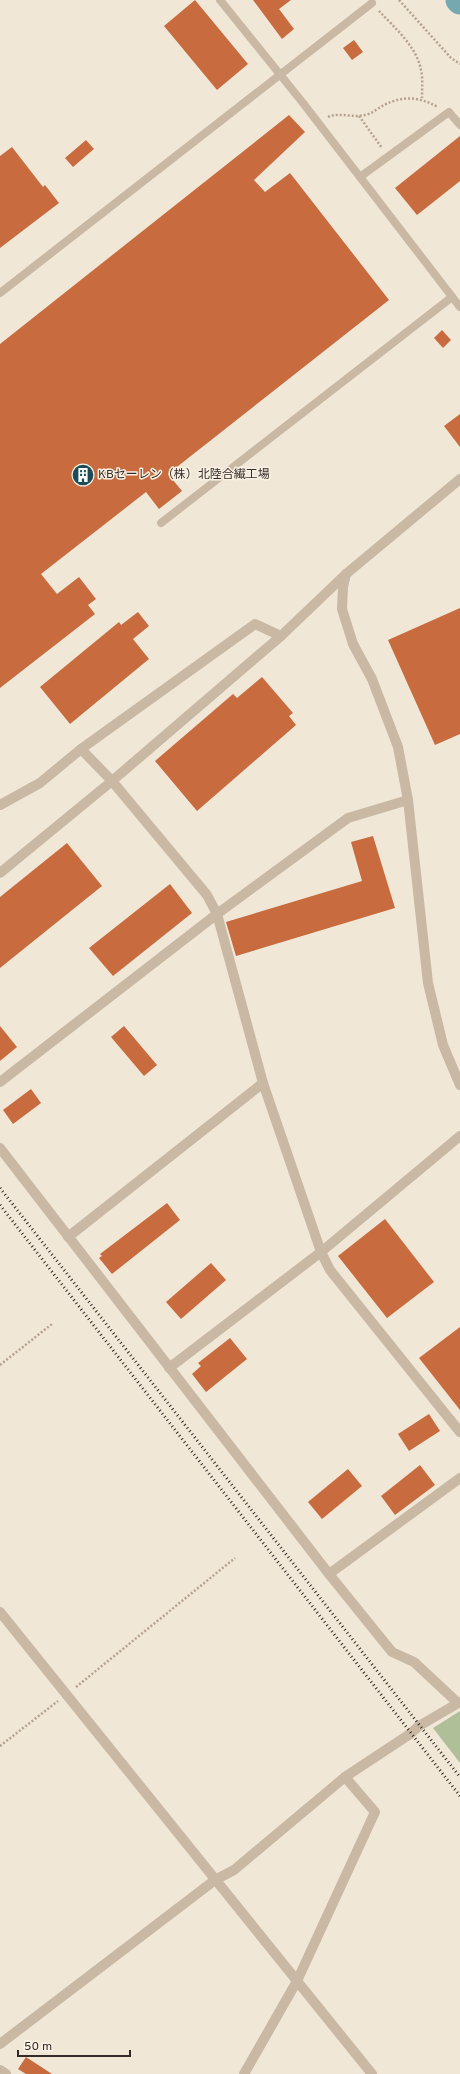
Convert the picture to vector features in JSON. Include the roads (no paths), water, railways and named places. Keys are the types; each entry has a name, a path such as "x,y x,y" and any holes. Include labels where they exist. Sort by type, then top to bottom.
{"street":[{"path":"0,873 112,781 281,636 346,574 460,479"},
{"path":"346,574 343,587 342,609 353,644 372,678 398,747 408,800 428,983 443,1045 460,1085"},
{"path":"0,805 40,783 81,749 255,624 281,636"},
{"path":"81,749 112,781 207,895 217,914 263,1083 321,1252 330,1270 460,1432"},
{"path":"0,1082 217,914 348,818 408,800"},
{"path":"68,1236 263,1083"},
{"path":"169,1368 321,1252 460,1136"},
{"path":"0,1148 329,1574 392,1652 414,1662 459,1702 419,1726 410,1734 345,1777 234,1870 215,1880 0,2044"},
{"path":"329,1574 460,1478"},
{"path":"0,1612 372,2074"},
{"path":"244,2074 296,1981 375,1812 345,1777"},
{"path":"0,2070 6,2074"}],"lane":[{"path":"220,0 318,122 460,307"},
{"path":"0,293 372,3"},
{"path":"360,177 449,112 460,125"},
{"path":"161,523 452,297"}],"railway":[{"path":"0,1188 460,1777"},
{"path":"0,1205 460,1796"}],"place":[{"name":"KBセーレン（株）北陸合繊工場","path":"83,475"}]}
